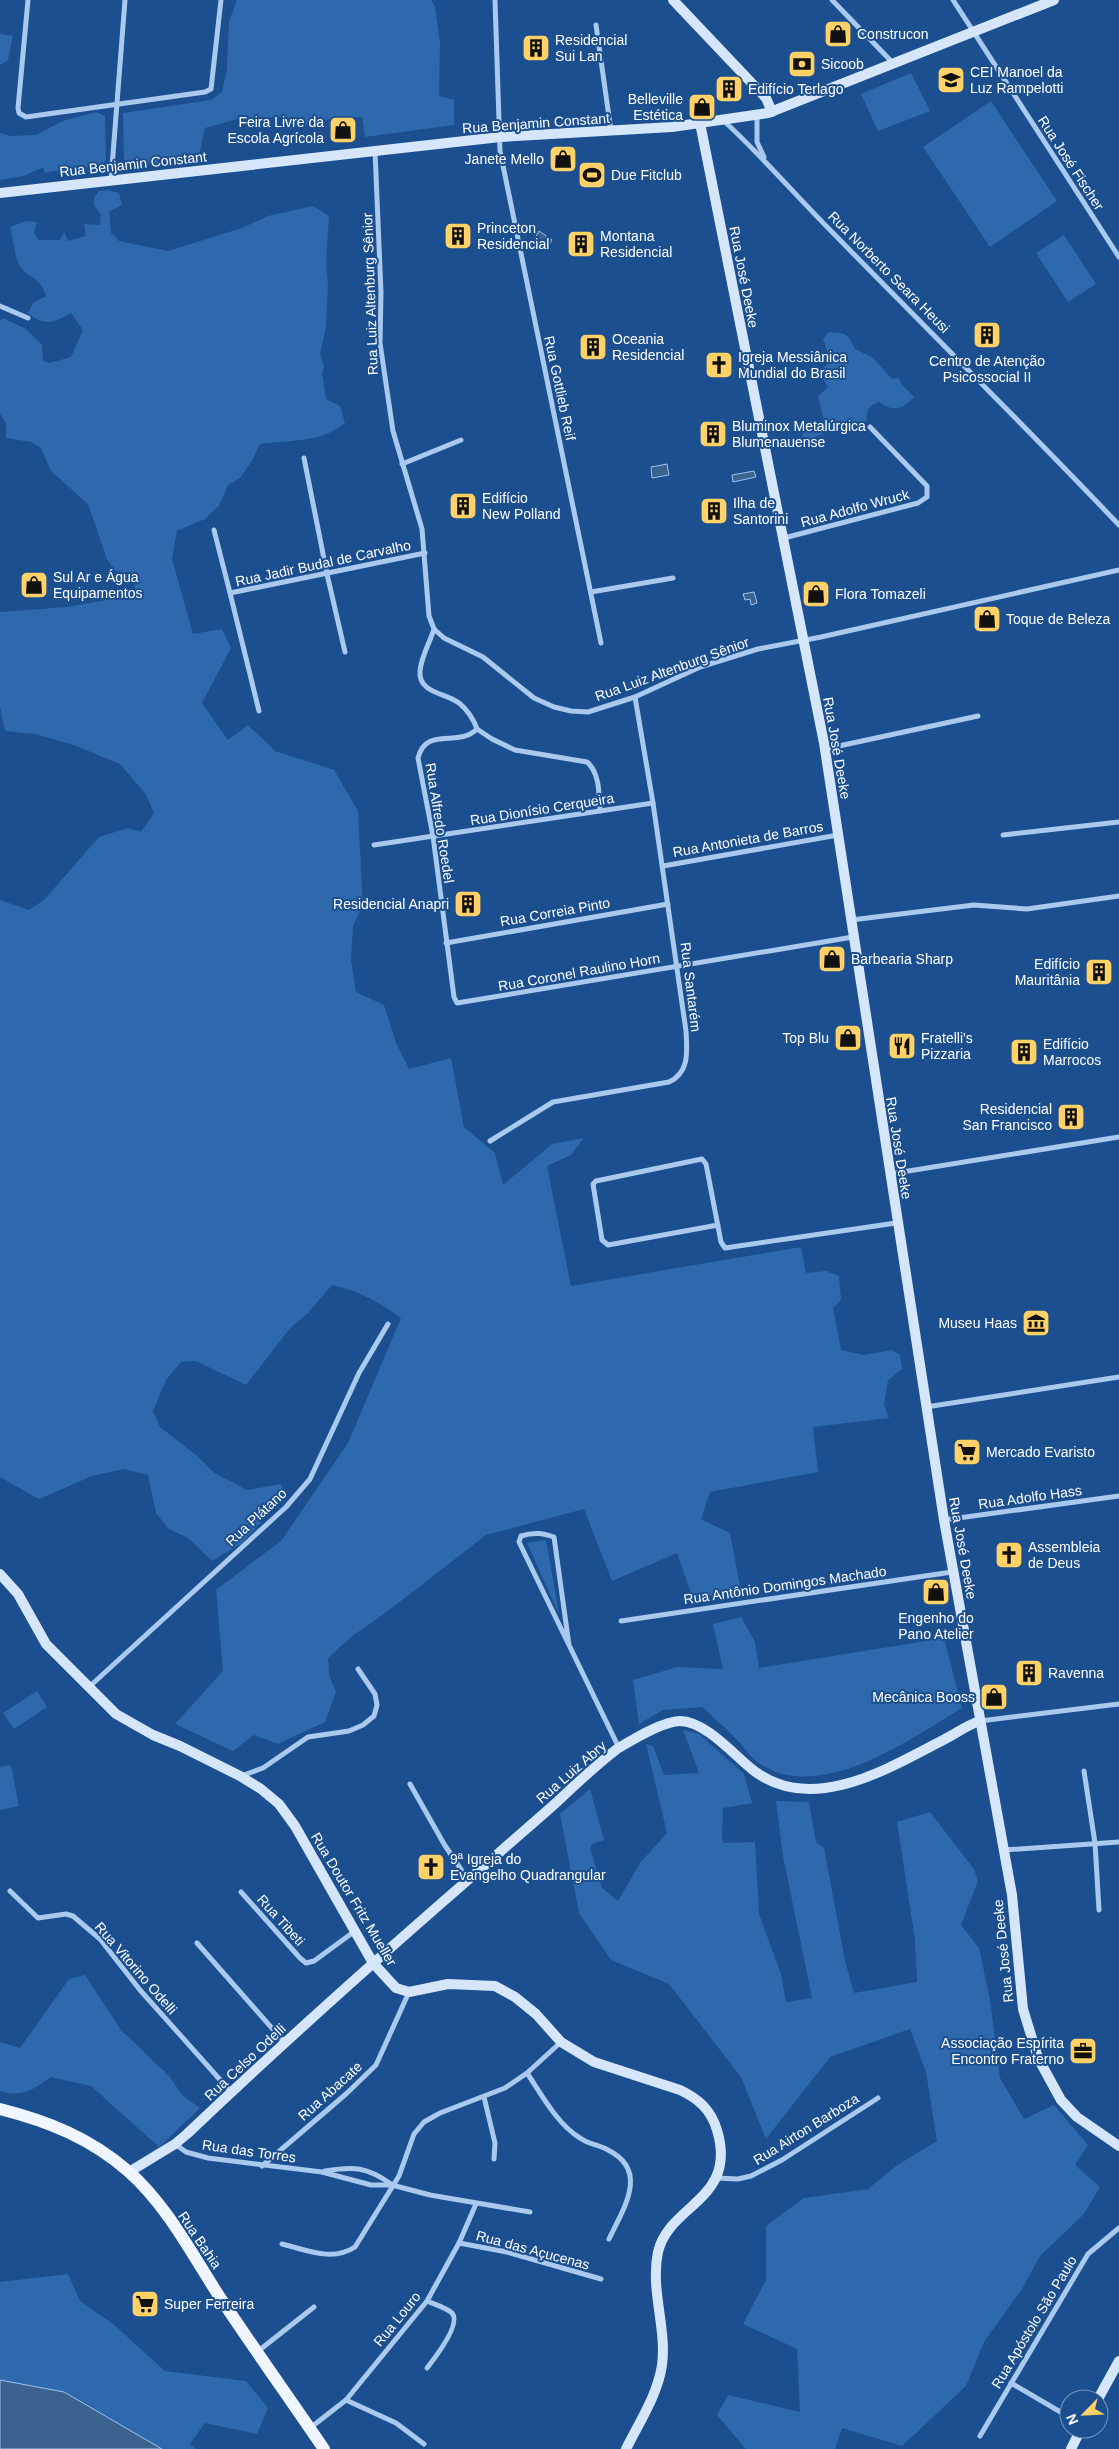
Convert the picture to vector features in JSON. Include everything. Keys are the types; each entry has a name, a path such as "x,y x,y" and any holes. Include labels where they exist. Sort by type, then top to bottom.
{"main road":[{"name":"Rua Bahia","path":"0,2109 45,2121 69,2131 98,2148 129,2172 176,2229 324,2449"}],"street":[{"path":"28,0 19,112 26,116 205,92 211,89 214,81 221,0"},
{"path":"111,180 125,0"},
{"name":"Rua Gottlieb Reif","path":"494,0 500,151 602,643"},
{"path":"673,0 766,98 772,112"},
{"path":"832,0 893,63"},
{"name":"Rua José Fischer","path":"953,0 971,31 1119,257"},
{"name":"Rua Benjamin Constant","path":"0,193 500,137 611,131 724,121 758,115 772,112 971,31 1054,0"},
{"path":"596,25 611,131"},
{"name":"Rua Norberto Seara Heusi","path":"758,115 757,142 768,164"},
{"name":"Rua Norberto Seara Heusi","path":"724,121 1119,525"},
{"name":"Rua José Deeke","path":"700,123 825,749 896,1223 952,1572 1013,1905 1023,2008 1038,2058 1061,2100 1077,2117 1119,2146"},
{"name":"Rua Luiz Altenburg Sênior","path":"376,151 381,292 380,343 386,388 402,464 420,522 425,553 429,616 434,630 444,638 482,657 534,698 571,712 588,712 635,697 700,667 732,656 1119,570"},
{"path":"0,306 28,318"},
{"name":"Rua Adolfo Wruck","path":"784,538 918,504 927,497 927,486 870,428"},
{"path":"402,464 462,440"},
{"path":"304,458 345,652"},
{"name":"Rua Jadir Budal de Carvalho","path":"214,530 230,593 425,553"},
{"path":"591,592 673,578"},
{"path":"230,593 259,711"},
{"path":"434,630 420,668 420,679 425,687 460,703 474,720 476,729 515,750 587,762 592,766 596,776 600,811"},
{"name":"Rua Santarém","path":"490,1142 553,1102 668,1082 678,1078 683,1072 687,1053 686,1031 654,803 635,697"},
{"path":"825,749 978,716"},
{"name":"Rua Alfredo Roedel","path":"457,1002 454,997 446,942 433,836 419,773 418,758 420,749 429,741 469,737 476,729"},
{"name":"Rua Dionísio Cerqueira","path":"374,845 654,803"},
{"path":"1003,835 1119,822"},
{"name":"Rua Antonieta de Barros","path":"663,866 838,835"},
{"path":"850,920 974,905 1027,909 1119,896"},
{"name":"Rua Correia Pinto","path":"446,942 668,904"},
{"name":"Rua Coronel Raulino Horn","path":"457,1002 853,937"},
{"path":"889,1175 1119,1137"},
{"path":"718,1225 608,1245 602,1240 593,1184 596,1181 702,1159 706,1164 718,1225 721,1242 725,1248 896,1223"},
{"name":"Rua Plátano","path":"88,1688 286,1507 310,1479 359,1373 388,1324"},
{"path":"926,1407 1119,1377"},
{"name":"Rua Adolfo Hass","path":"944,1520 1119,1496"},
{"path":"569,1645 554,1537 543,1533 521,1536 519,1542 569,1645 620,1748"},
{"name":"Rua Antônio Domingos Machado","path":"621,1620 952,1572"},
{"name":"Rua Doutor Fritz Mueller","path":"0,1574 18,1594 46,1644 116,1714 131,1724 240,1776 261,1789 279,1804 295,1826 373,1963 386,1980 396,1988 409,1992"},
{"path":"240,1776 263,1768 308,1737 349,1732 363,1725 374,1716 377,1705 375,1694 358,1669"},
{"path":"980,1721 1119,1704"},
{"name":"Rua Luiz Abry","path":"373,1963 600,1762 620,1748 658,1728 680,1721 706,1730 742,1762 769,1781 793,1788 827,1788 873,1776 980,1721"},
{"path":"1084,1771 1095,1843 1099,1910"},
{"path":"410,1784 444,1844 468,1880"},
{"path":"1003,1850 1119,1842"},
{"name":"Rua Vitorino Odelli","path":"10,1891 38,1918 66,1914 73,1916 100,1940 140,1990 231,2092"},
{"name":"Rua Tibeti","path":"241,1892 306,1963 314,1961 355,1931"},
{"path":"197,1943 285,2044"},
{"name":"Rua Celso Odelli","path":"129,2172 176,2144 373,1963"},
{"path":"409,1992 448,1984 495,1986 515,1997 536,2014 561,2042 594,2062 690,2094 708,2110 719,2137 721,2160 716,2178 703,2197 666,2235 659,2250 655,2268 662,2366 653,2393 626,2449"},
{"name":"Rua Abacate","path":"262,2166 346,2094 376,2065 409,1992"},
{"path":"282,2244 332,2256 343,2254 355,2247 399,2176 414,2134 424,2122 440,2113 484,2098 505,2088 527,2073 561,2042"},
{"path":"527,2073 565,2126 580,2139 610,2150 627,2166 631,2177 630,2195 609,2239"},
{"path":"484,2098 495,2143 494,2159"},
{"name":"Rua Airton Barboza","path":"716,2178 738,2179 751,2176 782,2160 878,2098"},
{"name":"Rua das Torres","path":"176,2144 186,2152 208,2158 322,2172 371,2185 392,2185 430,2196 530,2212"},
{"name":"Rua das Torres","path":"322,2172 350,2167 374,2172 392,2185"},
{"name":"Rua Louro","path":"310,2428 346,2400 427,2301 459,2243 476,2204"},
{"name":"Rua Apóstolo São Paulo","path":"980,2436 1088,2254 1119,2228"},
{"name":"Rua das Açucenas","path":"459,2243 507,2252 601,2280"},
{"path":"427,2301 452,2313 454,2319 452,2328 442,2347 427,2368"},
{"path":"257,2352 314,2307"},
{"path":"1104,2389 1119,2361"},
{"path":"1011,2382 1059,2411"},
{"path":"346,2400 396,2423 424,2444"}],"shaded area":[{"path":"237,0 431,0 435,6 440,44 439,96 454,100 454,125 365,137 362,117 334,118 290,129 285,117 241,118 205,128 199,155 154,164 124,161 123,113 211,100 222,92 227,69 229,21"},
{"path":"0,34 13,36 8,60 0,65"},
{"path":"911,73 930,111 878,131 861,94"},
{"path":"991,101 1057,201 990,247 923,147"},
{"path":"96,112 105,116 106,160 102,164 94,167 73,168 45,173 43,167 24,176 0,180 0,133 10,136 36,135 63,121"},
{"path":"108,190 119,193 122,205 109,212 111,233 119,241 168,251 242,228 268,216 313,206 329,216 326,263 328,285 326,327 320,354 324,366 322,373 326,399 340,406 345,423 326,434 316,437 260,444 252,461 240,478 228,485 219,506 205,519 177,531 172,559 193,634 222,629 231,648 202,703 228,740 248,725 275,751 334,770 358,811 363,905 353,926 351,960 356,992 384,1005 396,1043 409,1069 451,1058 464,1127 495,1153 503,1185 552,1144 584,1138 571,1155 547,1166 571,1286 801,1247 806,1273 826,1271 839,1276 841,1300 833,1308 841,1350 864,1355 891,1350 900,1355 902,1369 888,1380 884,1405 889,1418 813,1427 818,1472 710,1492 701,1519 730,1533 741,1591 693,1599 677,1553 612,1581 584,1509 486,1535 392,1608 351,1637 328,1658 329,1675 336,1692 325,1722 278,1744 254,1735 233,1751 175,1724 223,1671 216,1590 281,1541 348,1443 401,1318 368,1298 351,1290 332,1285 308,1313 291,1327 246,1385 196,1361 181,1362 166,1380 153,1411 160,1427 196,1455 213,1472 247,1490 281,1484 286,1495 242,1543 212,1561 188,1538 169,1529 156,1513 148,1475 124,1469 92,1476 39,1499 0,1477 0,900 29,910 44,900 99,837 128,828 141,832 154,813 145,793 120,764 74,745 35,734 5,731 0,707 0,612 67,607 136,595 133,573 115,571 107,559 88,504 51,471 41,448 31,442 6,438 6,424 0,413 0,321 3,318 26,329 42,345 43,361 50,363 71,357 83,330 71,313 60,319 45,322 28,313 33,303 46,296 39,282 21,268 15,254 10,227 26,221 37,222 34,233 38,240 60,240 64,232 68,241 86,236 84,224 100,225 101,214 94,206 94,198 99,191"},
{"path":"539,231 552,240 548,247 535,238"},
{"path":"1064,235 1096,284 1068,302 1036,253"},
{"path":"829,332 846,335 855,349 873,358 892,379 899,378 902,385 914,397 906,405 898,408 889,407 879,402 868,409 867,421 845,424 808,440 803,440 802,427 825,425 818,396 828,387 822,378 823,368 830,359 823,339"},
{"path":"667,464 669,475 652,478 651,467"},
{"path":"754,471 756,477 733,482 732,475"},
{"path":"754,592 757,603 751,605 750,599 745,600 743,594"},
{"path":"546,1540 559,1614 527,1543"},
{"path":"741,1617 755,1642 759,1668 944,1638 962,1708 917,1736 864,1763 836,1772 809,1776 783,1774 759,1763 702,1707 663,1710 639,1724 633,1680 677,1667 723,1669 713,1624"},
{"path":"37,1691 47,1707 14,1729 3,1713"},
{"path":"683,1730 699,1734 744,1774 752,1803 723,1808 722,1839 724,1843 755,1842 759,1914 781,1974 786,2002 812,1998 783,1856 776,1801 809,1802 816,1842 824,1848 845,1961 854,1993 917,1982 915,1940 897,1822 930,1812 974,1869 978,1881 961,1925 979,1948 990,2000 1000,2078 1024,2119 1054,2105 1088,2145 1075,2165 1100,2187 1083,2215 1040,2256 1022,2289 984,2342 966,2386 902,2446 842,2428 835,2449 746,2449 717,2415 728,2395 800,2412 797,2349 743,2324 766,2280 766,2226 804,2198 868,2189 896,2166 937,2141 926,2072 910,2029 830,2057 766,2139 741,2077 669,1984 611,1960 579,1913 560,1814 590,1789 604,1840 592,1844 590,1848 602,1888 618,1901 640,1863 667,1833 646,1744 653,1746 664,1775 699,1773"},
{"path":"11,1765 19,1806 0,1810 0,1767"},
{"path":"85,1975 121,2030 169,2076 183,2096 200,2108 159,2147 91,2086 51,2077 27,2092 15,2094 0,2091 0,2042 20,2048 69,1979"},
{"path":"68,2274 80,2301 113,2324 165,2371 246,2381 268,2408 257,2434 205,2423 190,2444 196,2449 162,2449 64,2392 0,2380 0,2282"},
{"path":"0,2380 64,2392 162,2449 0,2449"}],"place":[{"name":"Construcon","path":"838,34"},
{"name":"Residencial Sui Lan","path":"536,48"},
{"name":"Sicoob","path":"802,64"},
{"name":"CEI Manoel da Luz Rampelotti","path":"951,80"},
{"name":"Edifício Terlago","path":"729,89"},
{"name":"Belleville Estética","path":"702,107"},
{"name":"Feira Livre da Escola Agrícola","path":"343,130"},
{"name":"Janete Mello","path":"563,159"},
{"name":"Due Fitclub","path":"592,175"},
{"name":"Princeton Residencial","path":"458,236"},
{"name":"Montana Residencial","path":"581,244"},
{"name":"Centro de Atenção Psicossocial II","path":"987,335"},
{"name":"Oceania Residencial","path":"593,347"},
{"name":"Igreja Messiânica Mundial do Brasil","path":"719,365"},
{"name":"Bluminox Metalúrgica Blumenauense","path":"713,434"},
{"name":"Edifício New Polland","path":"463,506"},
{"name":"Ilha de Santorini","path":"714,511"},
{"name":"Sul Ar e Água Equipamentos","path":"34,585"},
{"name":"Flora Tomazeli","path":"816,594"},
{"name":"Toque de Beleza","path":"987,619"},
{"name":"Residencial Anapri","path":"468,904"},
{"name":"Barbearia Sharp","path":"832,959"},
{"name":"Edifício Mauritânia","path":"1099,972"},
{"name":"Top Blu","path":"848,1038"},
{"name":"Fratelli's Pizzaria","path":"902,1046"},
{"name":"Edifício Marrocos","path":"1024,1052"},
{"name":"Residencial San Francisco","path":"1071,1117"},
{"name":"Museu Haas","path":"1036,1323"},
{"name":"Mercado Evaristo","path":"967,1452"},
{"name":"Assembleia de Deus","path":"1009,1555"},
{"name":"Engenho do Pano Atelier","path":"936,1592"},
{"name":"Ravenna","path":"1029,1673"},
{"name":"Mecânica Booss","path":"994,1697"},
{"name":"9ª Igreja do Evangelho Quadrangular","path":"431,1867"},
{"name":"Associação Espírita Encontro Fraterno","path":"1083,2051"},
{"name":"Super Ferreira","path":"145,2304"}]}
